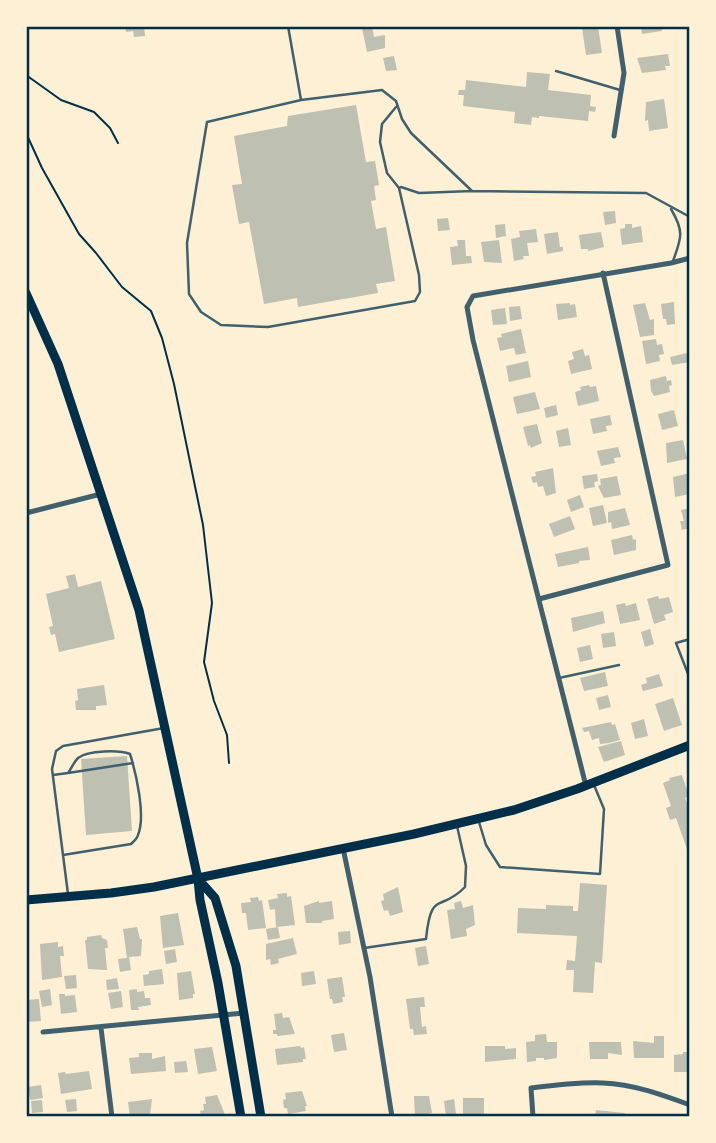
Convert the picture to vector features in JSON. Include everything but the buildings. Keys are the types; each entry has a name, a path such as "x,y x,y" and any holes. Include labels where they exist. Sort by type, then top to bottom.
{"main road":[{"path":"26,293 58,364 139,610 198,879 225,1016 241,1117"},
{"path":"26,900 111,893 198,879 514,810 690,745"},
{"path":"198,879 215,898 236,966 261,1117"}],"street":[{"path":"614,136 624,73 617,26"},
{"path":"589,784 559,678 473,340 467,307 472,297 690,258"},
{"path":"540,599 668,565 603,273"},
{"path":"26,513 101,494"},
{"path":"343,847 364,948 392,1117"},
{"path":"43,1032 244,1013"},
{"path":"101,1028 112,1117"},
{"path":"533,1117 531,1088 561,1084 605,1083 658,1093 690,1105"}],"lane":[{"path":"288,26 301,100"},
{"path":"401,26 408,26"},
{"path":"556,71 620,90"},
{"path":"397,105 382,124 380,142 387,173 399,188 419,275 420,292 415,301 268,327 221,325 201,312 190,294 187,243 207,122 301,100 382,90 396,101 411,133 472,191"},
{"path":"399,188 419,193 646,193 690,218"},
{"path":"669,206 679,223 682,239 671,263"},
{"path":"690,639 676,643 690,678"},
{"path":"559,678 619,665"},
{"path":"68,897 53,775 52,759 56,751 62,746 165,728"},
{"path":"26,736 26,750"},
{"path":"63,855 131,844 139,835 141,814 130,754 122,750 78,758 68,773"},
{"path":"53,775 133,763"},
{"path":"478,818 486,845 500,867 600,873 604,809 589,784"},
{"path":"364,948 426,939 428,917 432,908 460,893 465,887 466,866 457,823"}],"path":[{"path":"26,75 61,100 94,111 110,128 118,143"},
{"path":"26,133 79,234 122,287 151,311 162,338 203,525 212,603 204,662 214,701 227,735 229,763"}]}
